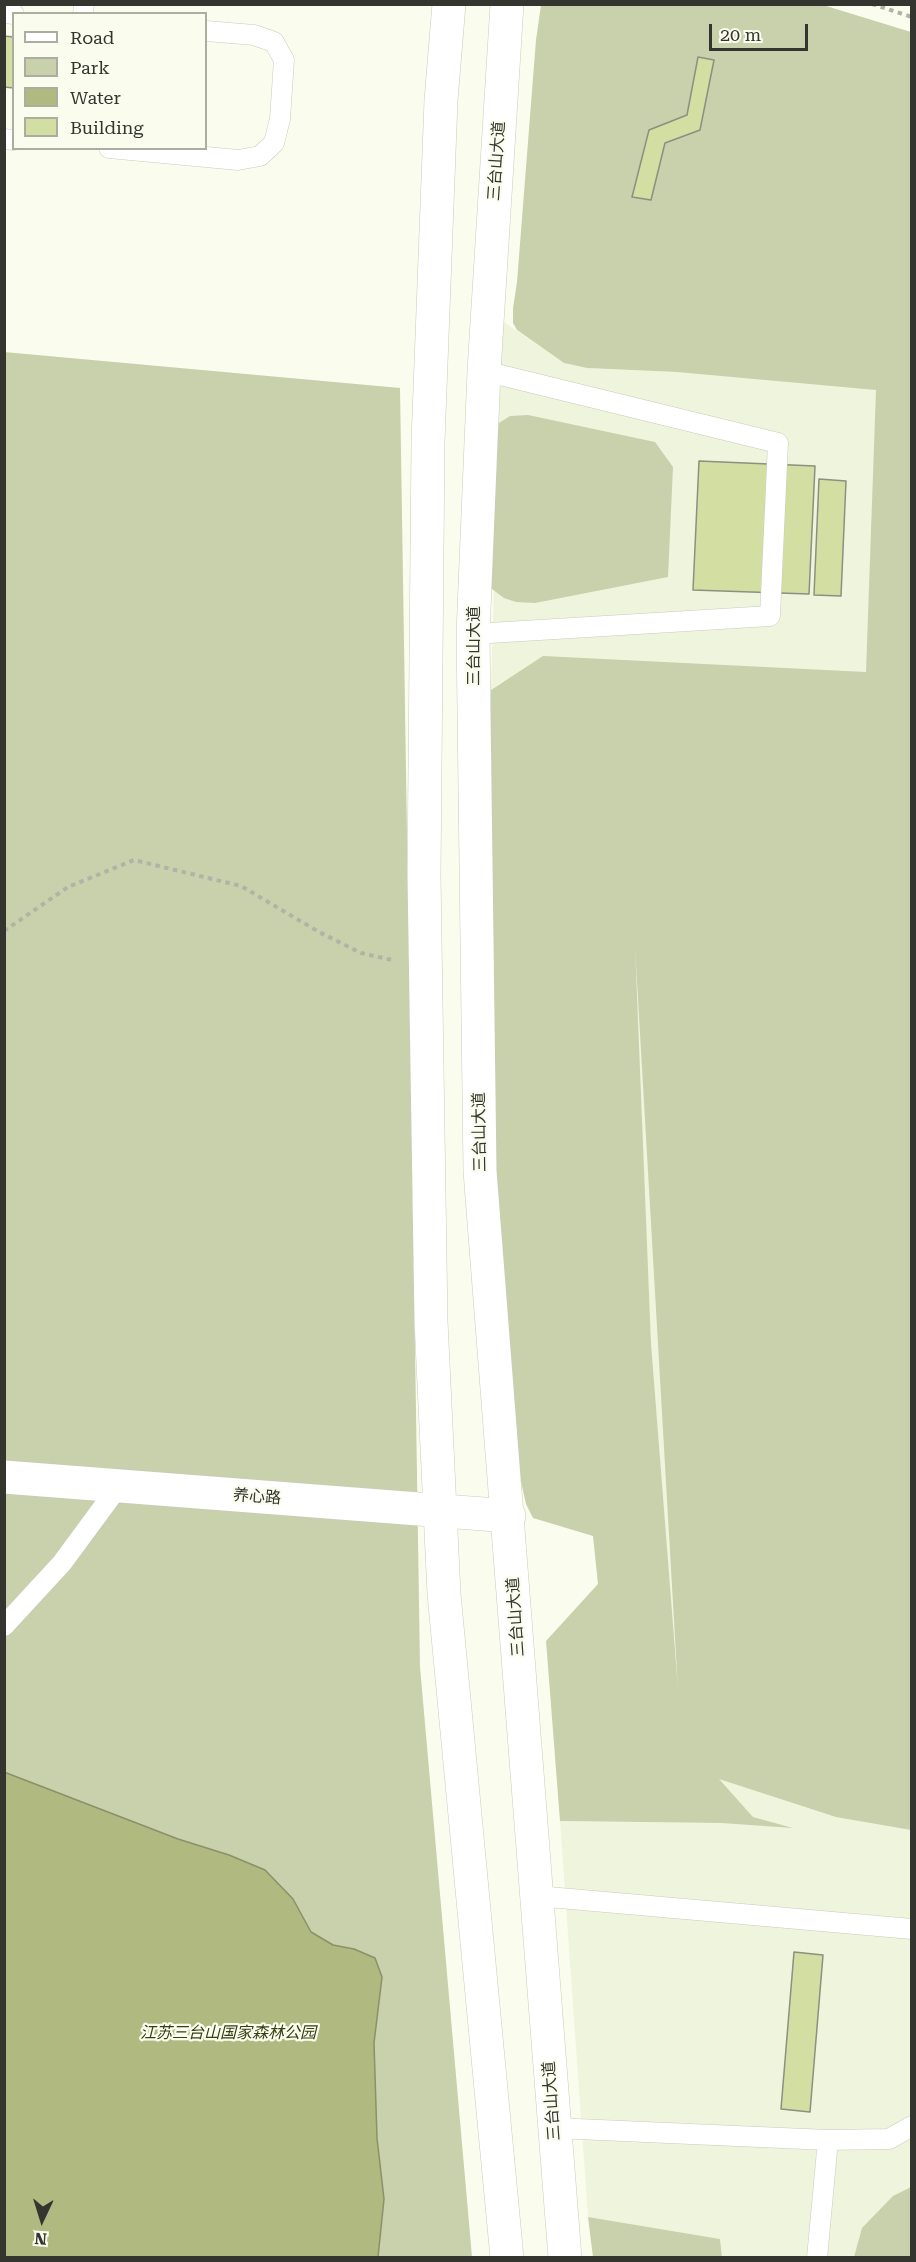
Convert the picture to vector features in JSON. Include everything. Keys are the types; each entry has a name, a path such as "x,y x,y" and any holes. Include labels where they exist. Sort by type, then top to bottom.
{"main road":[{"path":"449,4 441,100 428,442 424,875 431,1321 445,1606 507,2258"},
{"name":"三台山大道","path":"507,4 484,370 473,634 480,1171 509,1516 565,2258"},
{"name":"养心路","path":"4,1477 509,1516"}],"lane":[{"path":"130,150 238,160 260,156 274,143 280,119 284,60 274,42 254,35 207,31"},
{"path":"473,634 770,616 778,443 484,370"},
{"path":"4,1626 62,1563 118,1487"},
{"path":"537,1896 912,1929"},
{"path":"554,2128 828,2140 889,2139 910,2131"},
{"path":"818,2258 828,2140"}],"path":[{"path":"872,4 912,17"},
{"path":"4,931 68,887 134,860 241,886 319,932 361,953 425,966"}],"shaded area":[{"path":"911,104 911,2257 722,2257 720,2239 588,2217 560,1821 721,1823 789,1827 753,1817 681,1738 651,1343 632,889 503,681 491,690 501,320 564,363 587,368 677,372"}],"green space":[{"path":"541,5 823,5 911,32 911,1830 836,1817 719,1779 753,1817 793,1828 721,1823 560,1821 546,1641 598,1584 593,1536 533,1518 526,1504 520,1477 495,1164 489,741 491,690 543,656 866,672 876,390 677,372 587,368 564,363 517,330 513,323 513,308 536,40","holes":["635,949 678,1689 651,1343"]},
{"name":"江苏三台山国家森林公园","path":"4,352 400,388 420,1667 472,2257 5,2257"},
{"path":"528,415 655,442 673,467 668,577 535,603 516,602 504,598 484,580 489,433 510,416"},
{"path":"911,2187 911,2257 854,2257 862,2228 893,2196"},
{"path":"588,2217 720,2239 722,2257 593,2257"}],"water":[{"path":"4,1772 265,1870 293,1899 311,1932 333,1945 354,1949 375,1958 382,1977 374,2043 377,2138 384,2199 378,2257 5,2257"}],"building":[{"path":"4,36 12,37 12,88 4,87"},
{"path":"698,57 714,60 700,130 665,143 651,200 632,197 649,130 687,115"},
{"path":"699,461 815,466 809,594 693,590"},
{"path":"819,479 846,481 841,596 814,595"},
{"path":"794,1952 823,1955 810,2112 781,2109"}]}
